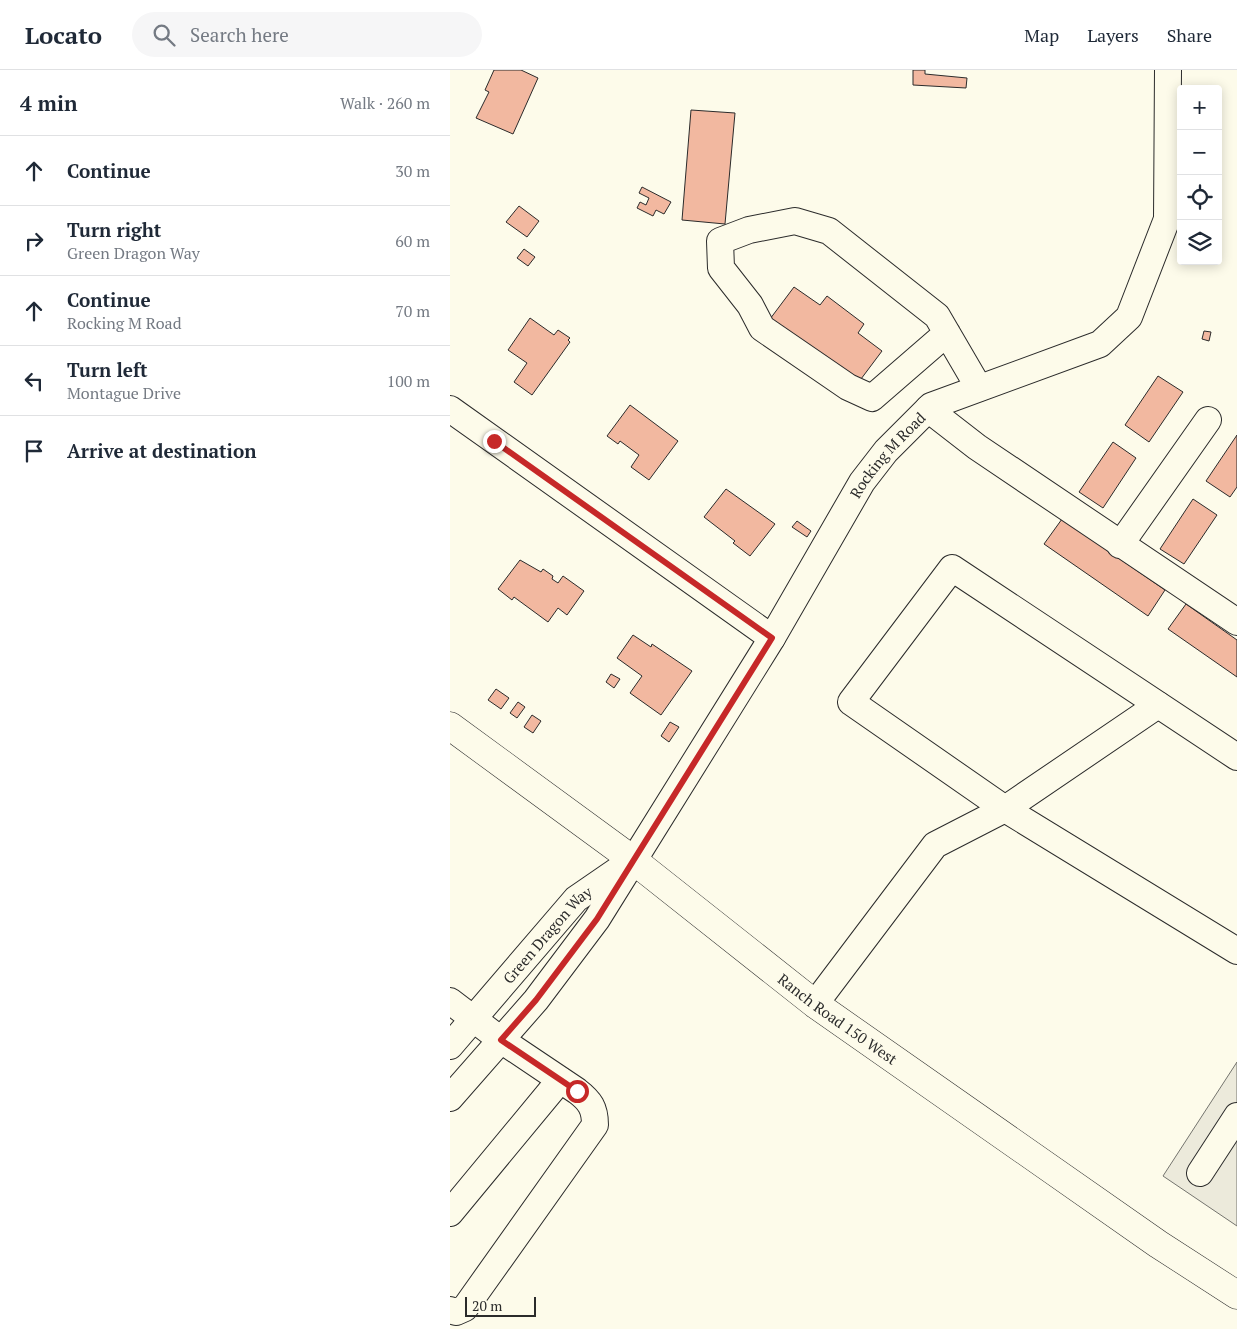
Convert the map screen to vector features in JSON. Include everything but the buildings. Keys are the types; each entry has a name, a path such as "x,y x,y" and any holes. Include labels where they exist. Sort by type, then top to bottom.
{"main road":[{"name":"Ranch Road 150 West","path":"450,726 633,860 815,1004 1158,1244 1237,1295"}],"street":[{"name":"Rocking M Road","path":"633,860 772,638 862,482 886,450 932,406 1100,344 1129,317 1167,219 1168,70"},
{"path":"947,333 872,398 848,388 762,328 750,305 721,268 720,241 749,230 795,221 829,231 937,316 947,333 979,388"},
{"path":"928,409 977,447 1237,622"},
{"path":"450,410 772,638"},
{"path":"1120,545 1208,420"},
{"path":"1237,757 952,568 851,702 1005,809 1237,951"},
{"path":"815,1004 935,845 1005,809 1158,705"},
{"name":"Green Dragon Way","path":"450,1046 576,899 633,860"},
{"name":"Green Dragon Way","path":"450,1098 536,1000 597,919 633,860"},
{"path":"450,1001 501,1040 587,1098 595,1110 595,1125 465,1308 456,1312 450,1310"},
{"path":"450,1212 560,1080"},
{"path":"1200,1173 1237,1116"}],"shaded area":[{"path":"1237,1062 1237,1226 1163,1176"}],"route":[{"path":"494,441 772,638 597,919 536,1000 501,1040 577,1091"}]}
